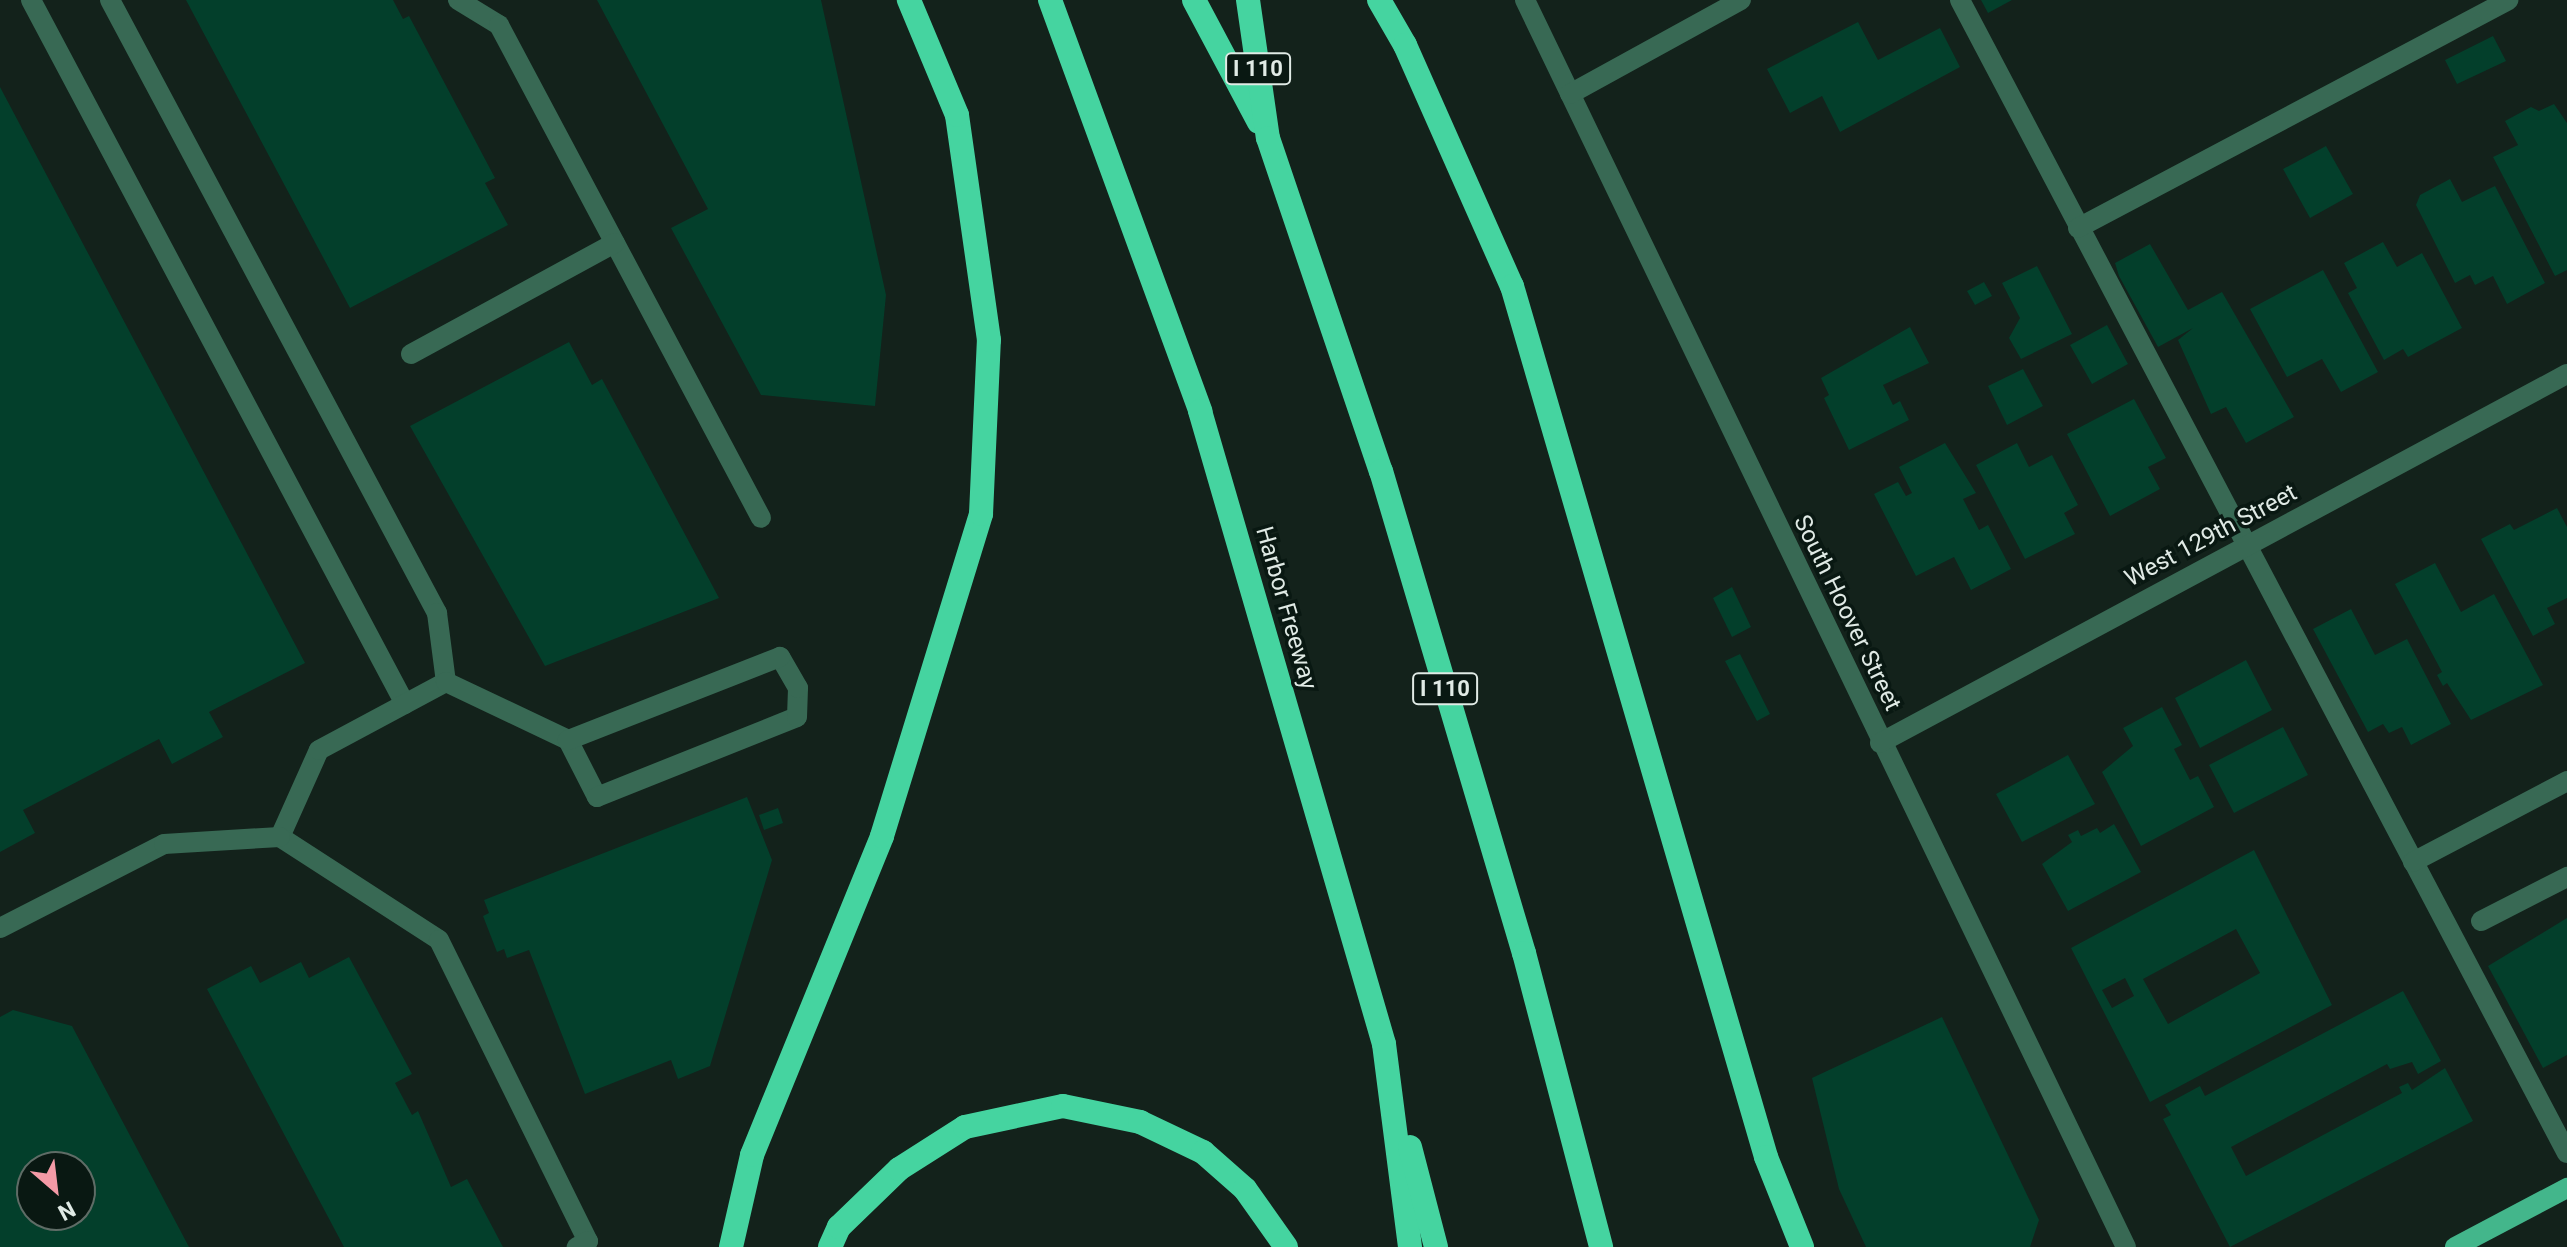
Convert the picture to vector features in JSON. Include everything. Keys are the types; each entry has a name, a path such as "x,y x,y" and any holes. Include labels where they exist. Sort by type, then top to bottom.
{"highway":[{"path":"731,1247 752,1155 882,836 981,514 989,340 957,115 909,0"},
{"name":"Harbor Freeway","path":"1050,0 1200,411 1384,1044 1410,1247"},
{"path":"1194,0 1268,138"},
{"name":"I 110","path":"1248,0 1268,138 1381,471 1524,953 1601,1247"},
{"path":"1379,0 1405,45 1517,301 1766,1157 1802,1247"},
{"path":"1384,1044 1436,1247"},
{"path":"830,1247 839,1227 899,1169 965,1127 1063,1106 1140,1122 1203,1152 1245,1189 1286,1247"}],"main road":[{"path":"2455,1247 2567,1188"}],"street":[{"path":"31,0 405,704"},
{"path":"110,0 437,613 446,682"},
{"path":"458,0 499,25 761,518"},
{"name":"South Hoover Street","path":"1525,0 1880,743 2126,1247"},
{"path":"1570,94 1741,0"},
{"path":"1960,0 2567,1153"},
{"path":"2078,228 2508,0"},
{"path":"411,354 615,243"},
{"name":"West 129th Street","path":"1880,743 2567,374"},
{"path":"446,682 568,740 597,797 797,717 798,688 780,657 568,740"},
{"path":"280,837 319,750 446,682"},
{"path":"2413,862 2567,781"},
{"path":"0,928 164,844 280,837 439,940 588,1241 577,1247"},
{"path":"2481,921 2567,877"}],"building":[{"path":"186,0 393,0 403,19 409,16 495,178 485,183 508,225 350,308"},
{"path":"597,0 821,0 886,295 875,406 761,395 671,228 708,209"},
{"path":"1981,0 2012,0 1988,13"},
{"path":"1858,22 1878,60 1940,28 1960,67 1840,132 1822,96 1790,113 1767,69"},
{"path":"2493,36 2506,61 2457,84 2445,60"},
{"path":"0,87 305,663 209,712 223,737 172,764 159,739 23,810 35,833 0,852"},
{"path":"2554,104 2567,123 2567,270 2555,276 2493,157 2518,145 2505,121 2531,107 2539,111"},
{"path":"2326,146 2353,194 2310,218 2283,169"},
{"path":"2450,179 2462,202 2495,186 2545,283 2507,304 2493,276 2475,285 2470,275 2455,283 2416,205 2420,195"},
{"path":"2383,242 2397,267 2422,253 2462,328 2408,357 2403,349 2384,360 2348,293 2357,288 2344,263"},
{"path":"2150,244 2188,310 2222,292 2294,417 2246,443 2226,407 2211,414 2178,340 2193,328 2158,347 2119,276 2115,263"},
{"path":"2037,266 2072,334 2021,359 2009,338 2020,318 2002,283"},
{"path":"2323,270 2378,372 2341,392 2322,359 2287,377 2250,309"},
{"path":"1984,282 1992,296 1975,305 1967,291"},
{"path":"2107,325 2128,364 2092,384 2070,345"},
{"path":"1910,327 1929,363 1883,385 1893,405 1900,401 1909,420 1849,450 1824,398 1829,395 1821,378"},
{"path":"569,342 592,385 602,379 719,598 545,666 410,426"},
{"path":"2023,369 2043,406 2007,425 1988,386"},
{"path":"2134,399 2166,458 2148,467 2160,489 2110,516 2067,434"},
{"path":"1945,443 1976,493 1963,499 1979,530 1988,525 2011,569 1971,590 1954,557 1916,576 1874,494 1898,482 1906,496 1912,493 1899,467"},
{"path":"2017,443 2029,467 2052,455 2078,505 2064,513 2075,534 2025,559 1976,465"},
{"path":"2557,508 2567,527 2567,598 2547,608 2555,624 2533,636 2481,539 2510,524 2514,530"},
{"path":"2435,563 2461,612 2494,594 2543,685 2471,720 2447,683 2443,686 2437,675 2442,672 2395,584"},
{"path":"1732,587 1751,627 1732,637 1713,598"},
{"path":"2351,609 2375,655 2407,639 2451,724 2411,745 2402,727 2389,733 2383,724 2368,732 2313,629"},
{"path":"1740,654 1770,714 1757,721 1725,661"},
{"path":"2246,660 2272,710 2200,748 2175,698"},
{"path":"2162,707 2182,745 2174,749 2190,780 2198,776 2214,807 2141,846 2102,772 2133,746 2123,728"},
{"path":"2283,727 2308,775 2234,813 2209,765"},
{"path":"2068,755 2095,804 2022,842 1996,794"},
{"path":"747,797 772,860 710,1066 678,1079 671,1060 585,1094 529,950 507,958 504,949 497,952 483,916 489,913 484,900"},
{"path":"778,808 783,823 764,830 759,815"},
{"path":"2114,824 2141,872 2068,911 2042,864 2072,842 2068,835 2078,830 2081,836 2097,828 2100,833"},
{"path":"2254,850 2332,1005 2150,1102 2071,948","holes":["2236,929 2260,973 2168,1024 2143,979","2125,978 2134,996 2112,1008 2102,990"]},
{"path":"2567,918 2567,1055 2543,1068 2488,966"},
{"path":"349,957 412,1074 395,1083 412,1115 418,1111 451,1187 467,1179 503,1247 344,1247 207,989 251,966 260,983 301,962 309,978"},
{"path":"2403,991 2441,1061 2418,1074 2412,1062 2390,1069 2387,1064 2231,1147 2246,1176 2402,1093 2399,1087 2408,1083 2412,1090 2445,1068 2473,1121 2230,1247 2163,1119 2171,1115 2165,1105 2200,1086 2205,1096"},
{"path":"13,1010 72,1026 189,1247 0,1247 0,1017"},
{"path":"1942,1017 2039,1220 2030,1247 1866,1247 1839,1189 1812,1078"}]}
